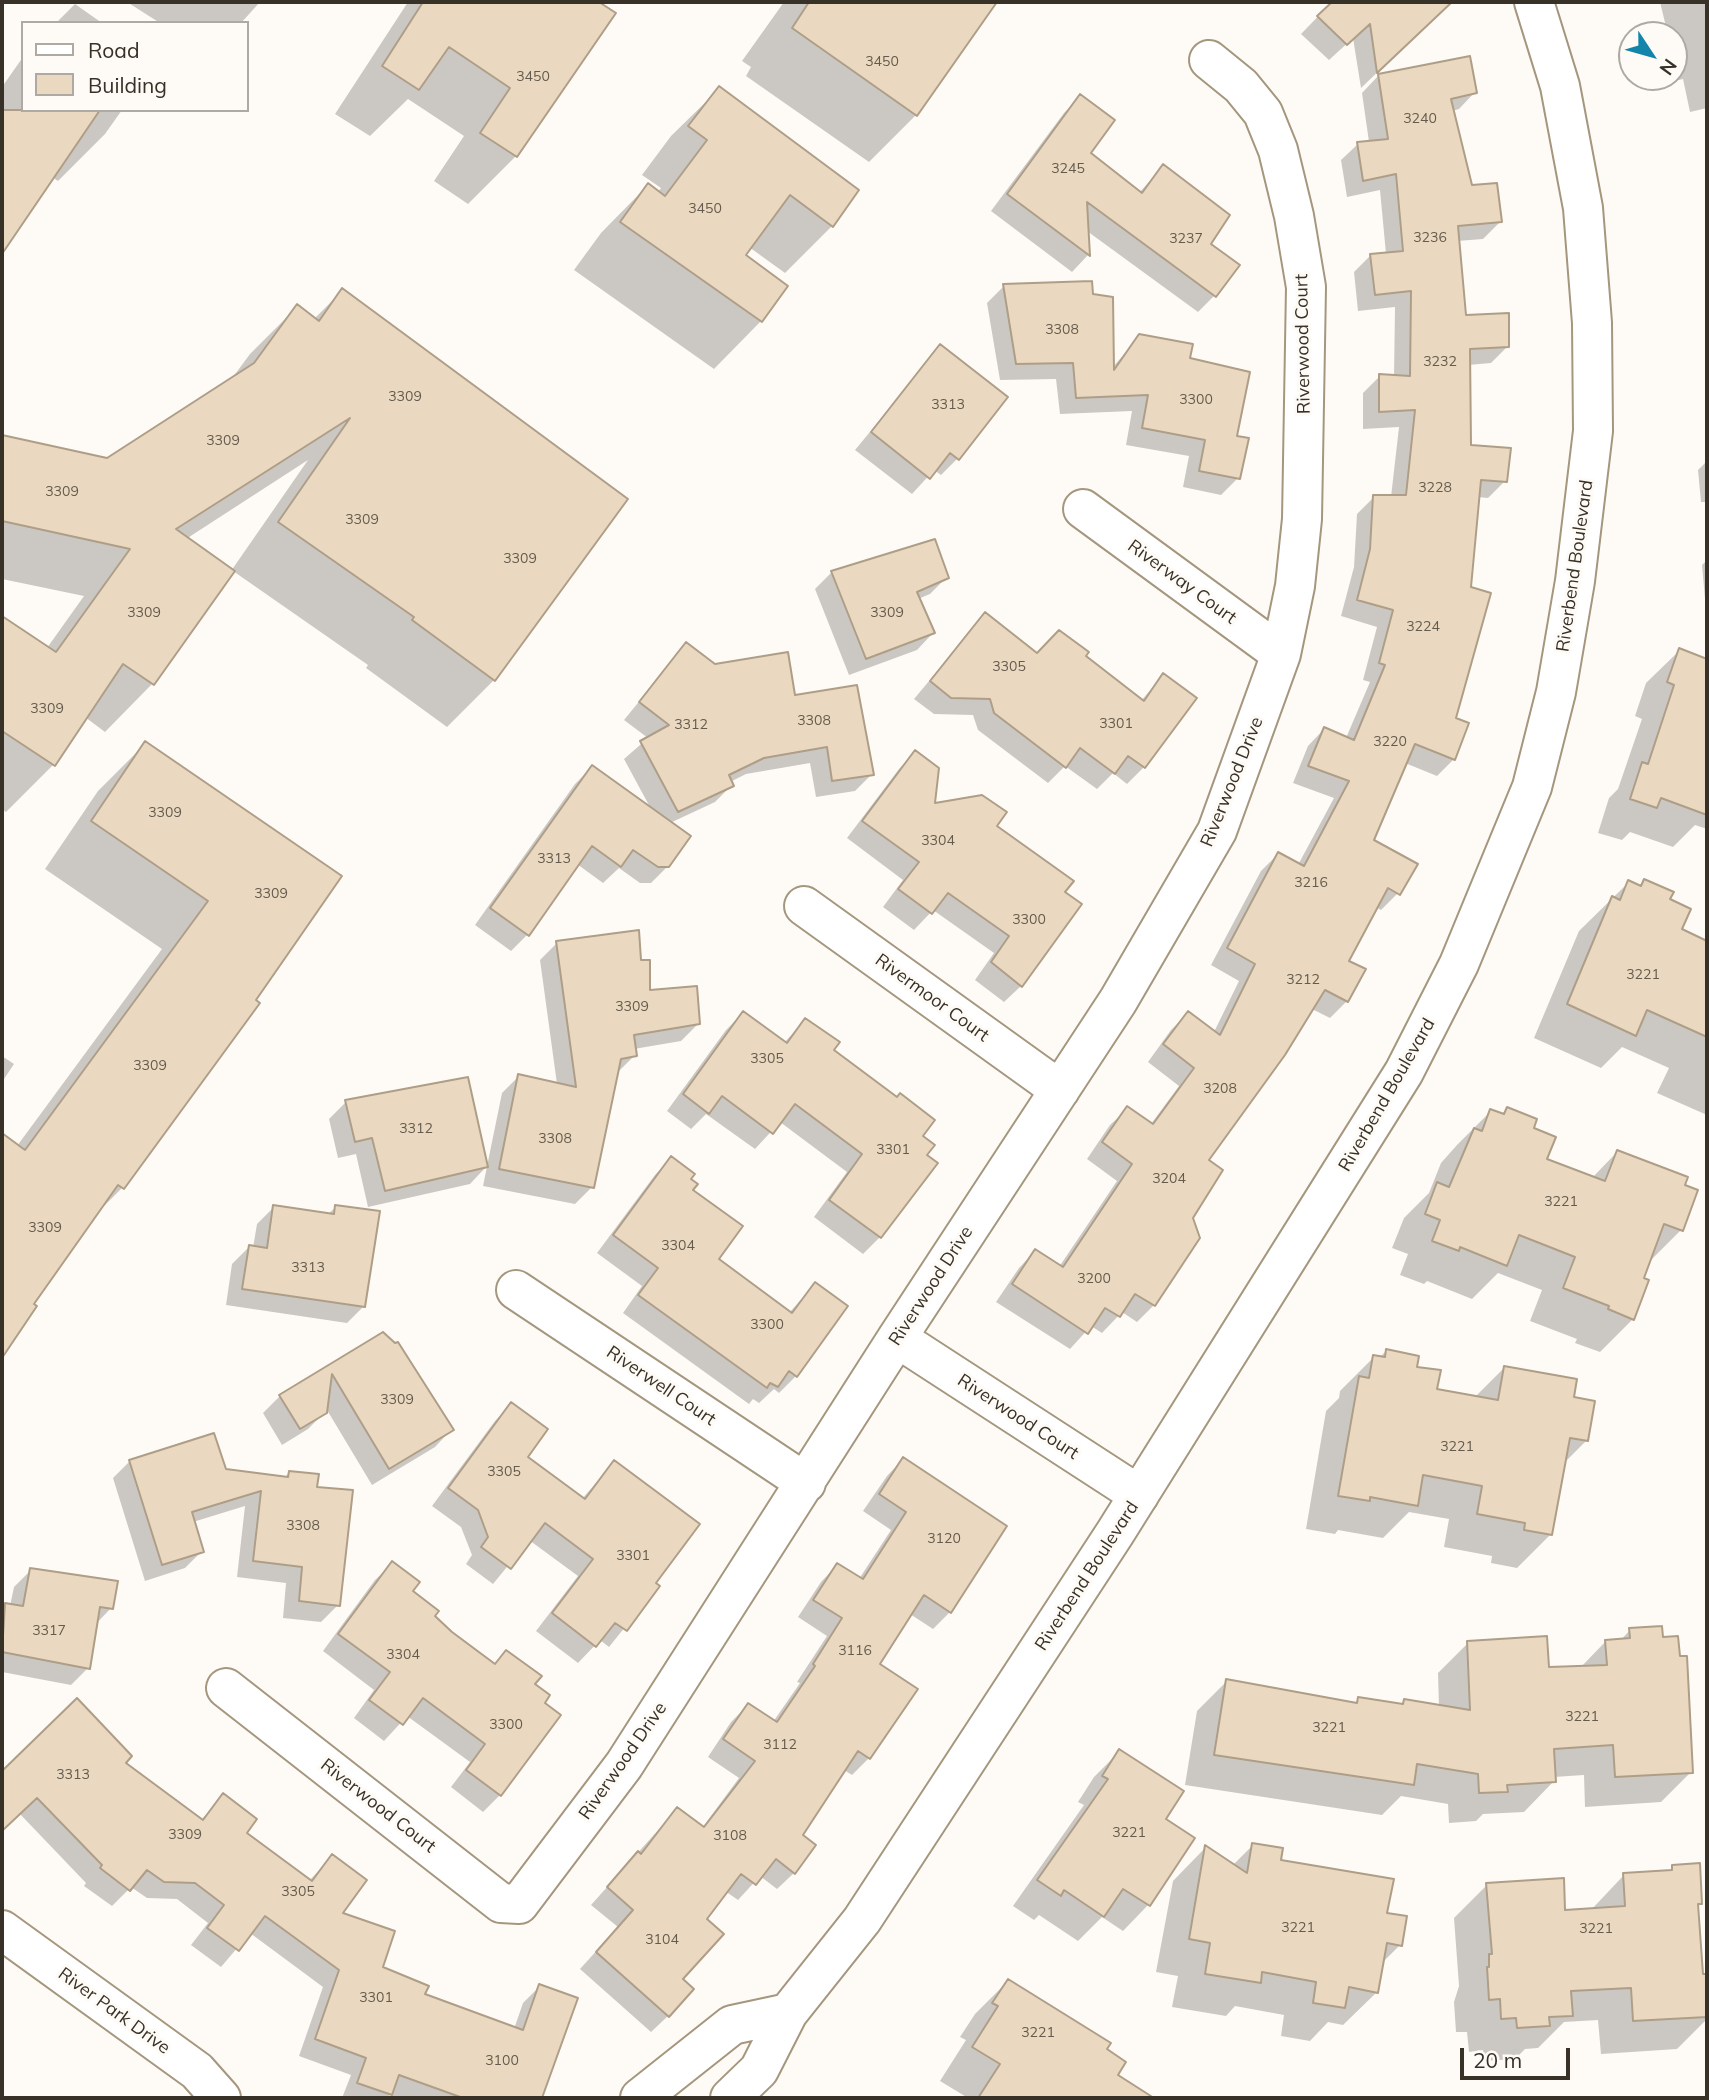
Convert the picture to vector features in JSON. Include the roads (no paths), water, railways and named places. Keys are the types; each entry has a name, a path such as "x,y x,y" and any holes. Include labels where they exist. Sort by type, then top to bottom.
{"street":[{"name":"Riverbend Boulevard","path":"730,2098 759,2070 788,2013 862,1920 1139,1495 1404,1072 1459,964 1532,787 1556,692 1575,581 1592,431 1592,323 1583,208 1560,86 1534,2"},
{"name":"Riverwood Court","path":"1209,60 1241,86 1263,113 1278,150 1294,216 1306,287 1302,519 1295,586 1281,654"},
{"name":"Riverway Court","path":"1083,509 1281,654"},
{"name":"Riverwood Drive","path":"530,1889 624,1765 897,1338 1118,1001 1217,831 1281,654"},
{"name":"Rivermoor Court","path":"804,906 1060,1090"},
{"name":"Riverwell Court","path":"516,1290 806,1483"},
{"name":"Riverwood Court","path":"897,1338 1139,1495"},
{"name":"Riverwood Court","path":"226,1688 501,1903 519,1904 530,1889"},
{"name":"River Park Drive","path":"2,1930 197,2071 221,2098"},
{"path":"640,2098 732,2025 788,2013"}]}
